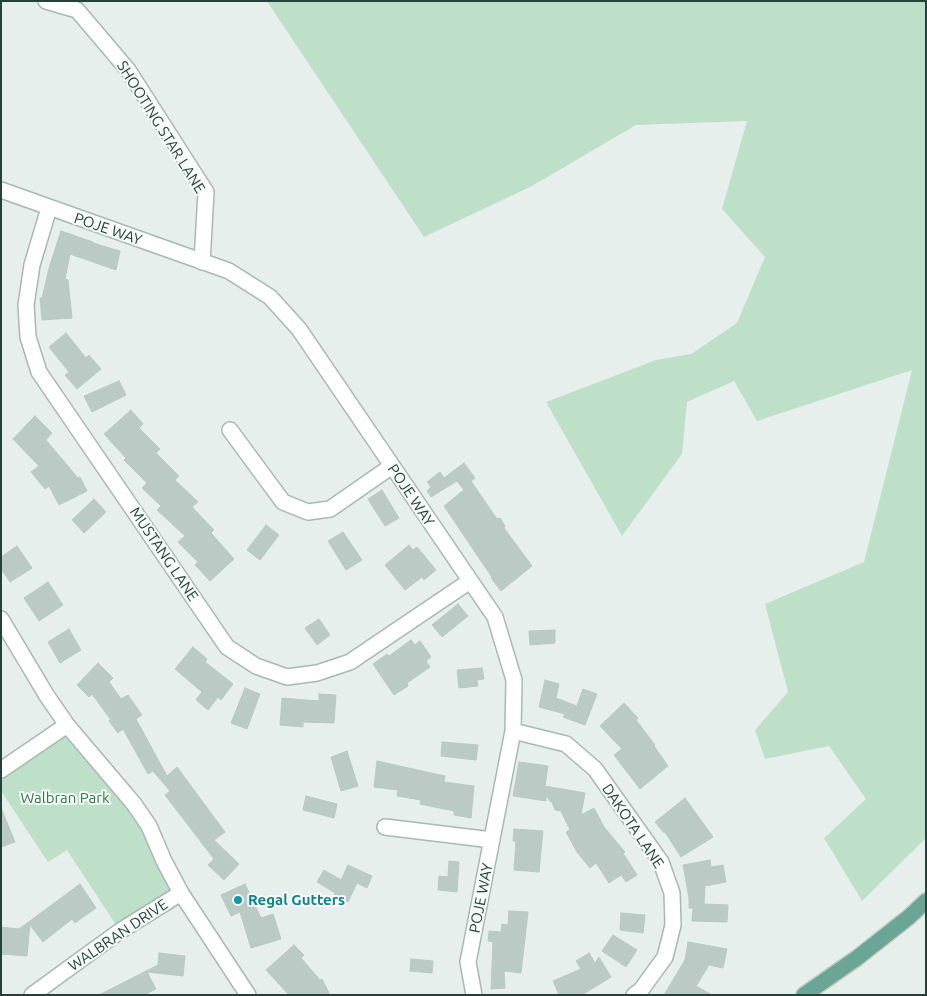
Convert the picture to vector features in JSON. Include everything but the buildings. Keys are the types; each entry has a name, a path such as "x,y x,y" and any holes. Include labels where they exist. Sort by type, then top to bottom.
{"main road":[{"path":"804,995 857,958 909,917 926,901"}],"street":[{"name":"SHOOTING STAR LANE","path":"46,1 77,10 121,62 206,192 202,262"},
{"name":"POJE WAY","path":"1,190 229,271 270,297 299,329 495,617 514,680 513,731 468,962 474,995"},
{"name":"MUSTANG LANE","path":"49,208 32,265 26,305 28,337 39,372 227,647 256,666 287,677 317,673 350,662 470,581"},
{"path":"230,430 283,502 308,512 330,509 392,466"},
{"name":"WALBRAN DRIVE","path":"1,619 47,696 67,725 134,804 149,826 164,861 181,893 120,931 32,995"},
{"path":"1,770 67,725"},
{"name":"DAKOTA LANE","path":"513,731 566,744 595,769 661,862 672,894 673,926 665,957 641,990 634,995"},
{"path":"385,827 492,840"},
{"path":"181,893 248,995"}],"green space":[{"path":"267,1 926,1 926,838 862,901 824,838 866,799 829,746 765,759 755,730 788,692 765,604 864,562 912,370 757,421 734,381 687,402 682,454 622,536 546,402 656,360 691,354 737,323 765,257 722,209 747,121 636,125 532,186 424,237"},
{"name":"Walbran Park","path":"67,725 134,804 181,893 120,931 67,850 48,862 1,791 1,770"}],"place":[{"name":"Regal Gutters","path":"238,900"}]}
